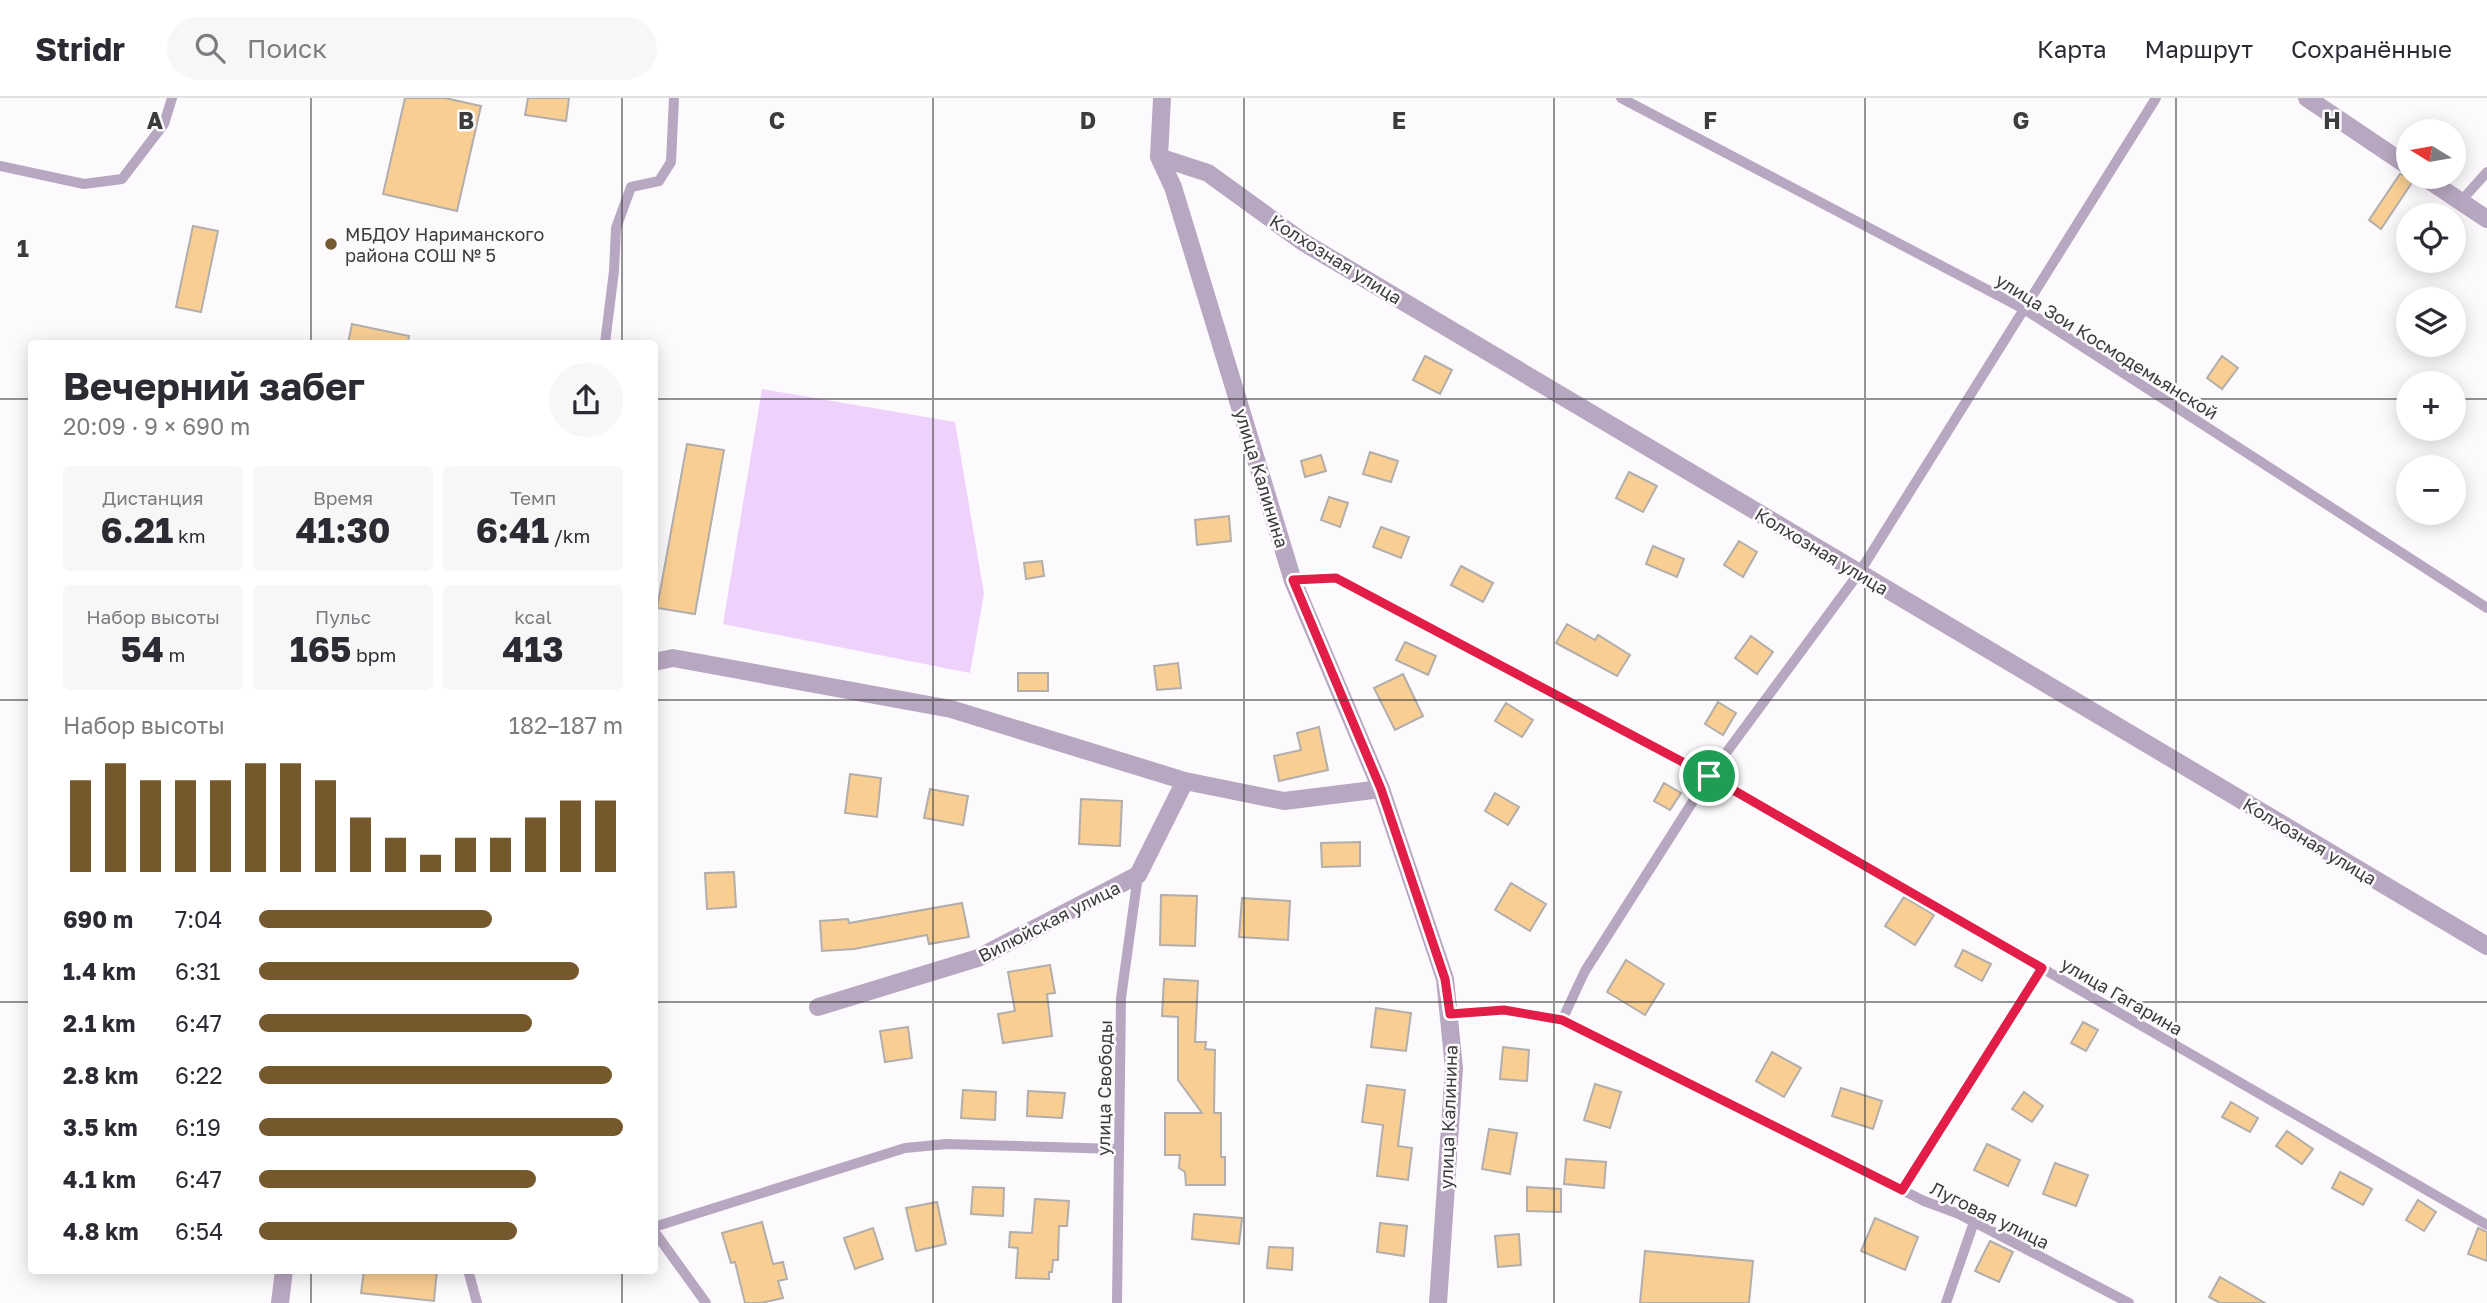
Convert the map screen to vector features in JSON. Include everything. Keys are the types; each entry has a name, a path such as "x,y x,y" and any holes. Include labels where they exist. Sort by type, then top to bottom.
{"street":[{"name":"улица Калинина","path":"1161,98 1159,157 1173,187 1293,580 1381,789 1445,979 1454,1068 1438,1303"},
{"path":"2307,98 2396,158"},
{"name":"Колхозная улица","path":"1159,157 1208,173 1303,242 2487,946"},
{"path":"2442,189 2487,219"},
{"path":"658,661 673,658 951,709 1185,781 1284,801 1381,789"},
{"name":"Вилюйская улица","path":"818,1007 978,958 1138,875 1185,781"},
{"path":"280,1303 284,1274"}],"lane":[{"path":"0,166 84,184 122,179 164,124 172,98"},
{"path":"605,340 616,228 631,187 659,181 671,162 674,98"},
{"name":"улица Зои Космодемьянской","path":"1621,98 2024,309 2487,608"},
{"path":"1562,1020 1585,971 1709,776 1860,573 2156,98"},
{"path":"2461,201 2487,172"},
{"name":"улица Гагарина","path":"1293,580 1336,578 1709,776 2487,1225"},
{"name":"улица Свободы","path":"1117,1303 1121,998 1138,875"},
{"path":"1902,1190 2042,968"},
{"name":"Луговая улица","path":"1450,1014 1504,1010 1562,1020 1902,1190 1974,1222 2129,1303"},
{"path":"658,1228 905,1148 947,1144 1118,1149"},
{"path":"1946,1303 1974,1222"},
{"path":"658,1235 706,1303"},
{"path":"469,1274 477,1303"}],"shaded area":[{"path":"762,389 955,422 984,594 970,673 723,624"}],"building":[{"path":"405,98 445,98 481,106 457,211 383,194"},
{"path":"528,98 569,98 566,121 525,115"},
{"path":"2396,180 2396,189 2408,189 2381,229 2369,220"},
{"path":"193,226 218,231 201,312 176,307"},
{"path":"352,324 409,336 408,340 349,340"},
{"path":"1425,356 1452,370 1440,394 1413,380"},
{"path":"2222,356 2238,368 2222,389 2207,378"},
{"path":"687,444 724,450 695,614 658,608"},
{"path":"1370,452 1398,461 1391,482 1363,474"},
{"path":"1321,455 1326,471 1305,477 1301,461"},
{"path":"1629,472 1657,486 1643,512 1616,498"},
{"path":"1329,497 1348,503 1340,527 1321,520"},
{"path":"1229,516 1231,541 1197,545 1195,520"},
{"path":"1381,527 1409,537 1401,558 1373,547"},
{"path":"1739,541 1757,552 1743,577 1724,565"},
{"path":"1653,546 1684,559 1677,577 1646,564"},
{"path":"1042,561 1044,576 1026,579 1024,563"},
{"path":"1461,566 1493,583 1483,602 1451,585"},
{"path":"1567,624 1595,640 1598,635 1630,655 1617,676 1556,643"},
{"path":"1751,636 1773,652 1757,674 1735,658"},
{"path":"1405,642 1436,656 1428,675 1396,660"},
{"path":"1178,663 1181,688 1157,690 1154,666"},
{"path":"1018,673 1048,673 1048,691 1018,691"},
{"path":"1403,674 1423,716 1395,730 1374,688"},
{"path":"1718,702 1736,713 1723,735 1705,724"},
{"path":"1506,703 1533,720 1522,737 1495,721"},
{"path":"1319,727 1328,770 1279,781 1274,756 1301,750 1297,733"},
{"path":"850,774 881,778 877,817 845,813"},
{"path":"1664,783 1681,793 1670,810 1654,801"},
{"path":"930,789 968,796 963,825 924,818"},
{"path":"1495,793 1519,807 1508,825 1485,811"},
{"path":"1081,799 1122,801 1120,846 1079,844"},
{"path":"1360,842 1360,866 1322,867 1321,843"},
{"path":"734,872 736,907 707,909 705,873"},
{"path":"1511,883 1546,904 1530,931 1495,910"},
{"path":"1161,895 1197,896 1195,946 1160,945"},
{"path":"1904,897 1934,915 1915,945 1885,926"},
{"path":"1242,898 1290,901 1288,940 1239,937"},
{"path":"962,903 969,937 929,944 927,935 854,949 822,951 820,921 848,919 849,923"},
{"path":"1963,950 1991,964 1982,981 1955,966"},
{"path":"1626,960 1664,984 1645,1015 1607,992"},
{"path":"1050,965 1055,993 1047,994 1052,1036 1003,1043 998,1014 1015,1011 1008,972"},
{"path":"1164,979 1198,981 1195,1042 1206,1042 1205,1049 1215,1050 1214,1113 1221,1113 1221,1157 1225,1157 1225,1185 1186,1185 1185,1172 1179,1168 1180,1155 1165,1155 1165,1113 1202,1113 1178,1080 1178,1017 1162,1016"},
{"path":"1376,1008 1411,1013 1406,1051 1371,1047"},
{"path":"2083,1022 2098,1030 2086,1051 2071,1043"},
{"path":"908,1027 912,1058 885,1062 880,1031"},
{"path":"1503,1047 1529,1050 1527,1081 1500,1079"},
{"path":"1772,1052 1801,1068 1784,1097 1756,1081"},
{"path":"1595,1084 1621,1092 1610,1128 1584,1120"},
{"path":"1367,1085 1405,1090 1398,1146 1412,1148 1408,1180 1377,1176 1383,1125 1362,1122"},
{"path":"1841,1088 1882,1101 1873,1129 1832,1116"},
{"path":"963,1090 996,1092 995,1120 961,1118"},
{"path":"1028,1091 1065,1093 1062,1118 1027,1116"},
{"path":"2024,1092 2043,1106 2032,1122 2012,1109"},
{"path":"2231,1102 2258,1118 2250,1132 2222,1117"},
{"path":"1489,1129 1517,1133 1510,1174 1482,1169"},
{"path":"2287,1131 2313,1149 2302,1164 2276,1146"},
{"path":"1987,1144 2020,1160 2008,1186 1974,1170"},
{"path":"1566,1159 1606,1162 1604,1188 1564,1184"},
{"path":"2055,1163 2088,1175 2076,1206 2043,1194"},
{"path":"2340,1172 2372,1189 2363,1205 2332,1188"},
{"path":"973,1187 1004,1188 1003,1216 971,1214"},
{"path":"1527,1187 1561,1189 1561,1212 1527,1211"},
{"path":"1035,1199 1069,1201 1067,1226 1059,1226 1058,1260 1053,1260 1049,1279 1016,1278 1018,1248 1009,1247 1010,1232 1032,1233"},
{"path":"2418,1200 2436,1212 2424,1231 2406,1220"},
{"path":"937,1202 946,1244 916,1251 906,1208"},
{"path":"1194,1214 1242,1218 1239,1244 1192,1239"},
{"path":"1875,1218 1918,1237 1905,1270 1861,1251"},
{"path":"762,1222 773,1264 783,1262 787,1279 778,1281 783,1298 745,1303 735,1262 731,1263 722,1233"},
{"path":"1380,1223 1407,1226 1404,1256 1377,1252"},
{"path":"873,1228 883,1259 855,1269 844,1238"},
{"path":"2478,1228 2487,1232 2487,1261 2468,1254"},
{"path":"1519,1234 1521,1265 1498,1267 1495,1236"},
{"path":"1990,1241 2013,1252 1999,1282 1975,1271"},
{"path":"1269,1247 1293,1248 1292,1270 1267,1268"},
{"path":"1645,1251 1753,1261 1749,1303 1640,1303"},
{"path":"363,1274 437,1274 434,1301 361,1293"},
{"path":"2220,1277 2265,1303 2220,1303 2209,1297"}],"place":[{"name":"МБДОУ Нариманского района СОШ № 5","path":"331,244"}],"route":[{"path":"1336,578 1709,776 2042,968 1902,1190 1562,1020 1504,1010 1450,1014 1445,979 1381,789 1293,580 1336,578"}]}
